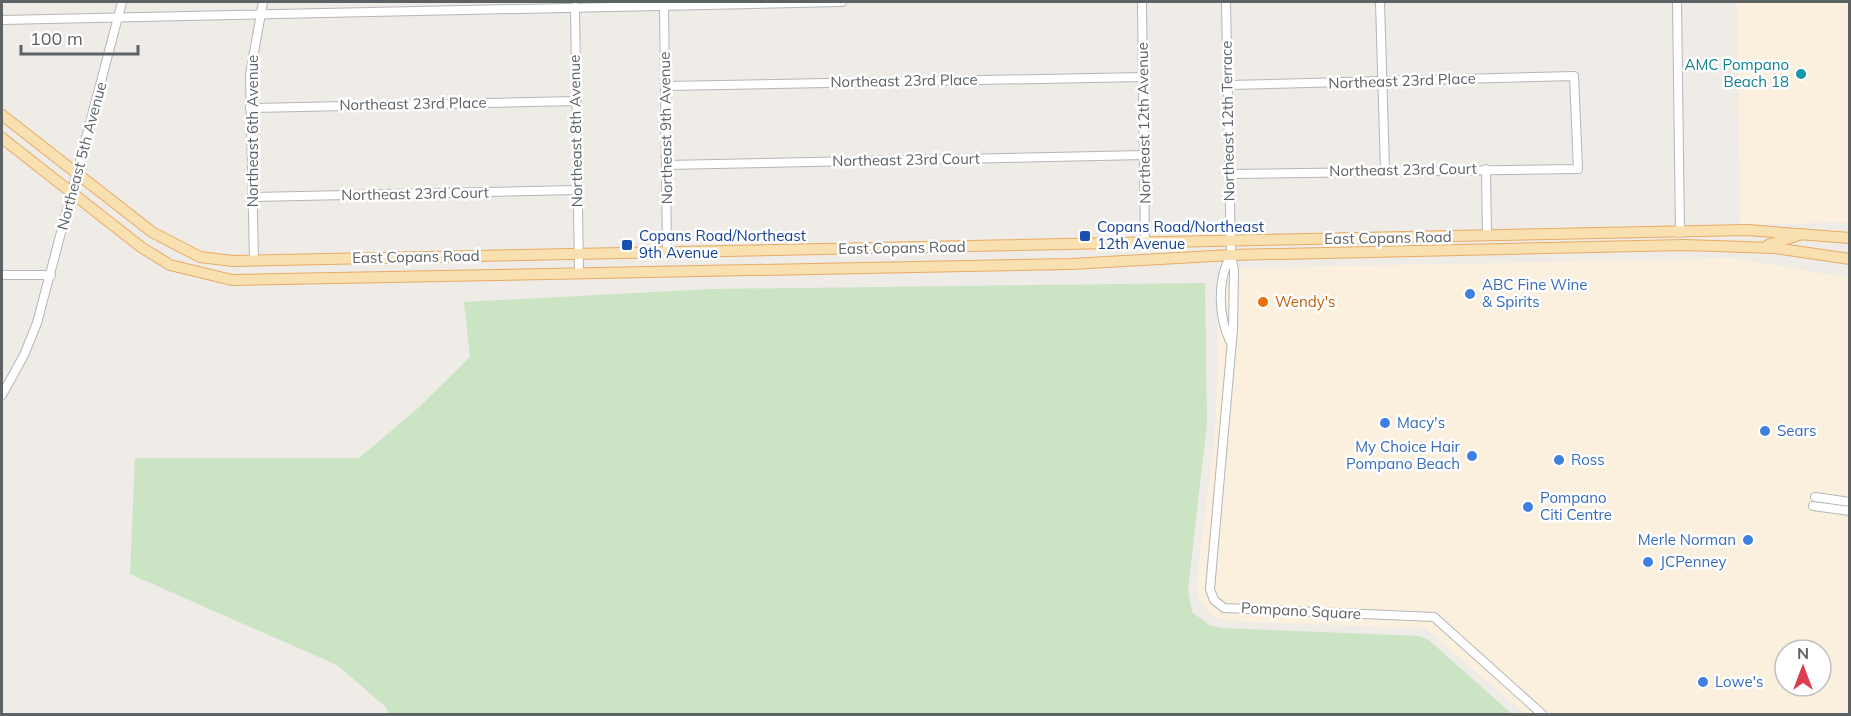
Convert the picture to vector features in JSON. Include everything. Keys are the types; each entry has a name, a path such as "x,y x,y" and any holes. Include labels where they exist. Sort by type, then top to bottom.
{"main road":[{"name":"East Copans Road","path":"2,115 152,232 179,248 200,257 254,261 1747,230 1850,238"},
{"name":"East Copans Road","path":"2,138 141,247 170,265 232,280 1071,264 1231,255 1684,245 1762,247 1850,259"},
{"path":"1762,247 1794,238 1803,233"},
{"path":"1470,249 1480,244 1487,236"},
{"path":"1493,249 1500,241 1510,236"}],"street":[{"name":"Northeast 5th Avenue","path":"2,394 24,355 51,275 122,2"},
{"name":"Northeast 6th Avenue","path":"254,261 250,75 263,2"},
{"path":"2,20 575,7 610,4 664,6 705,3 842,2"},
{"name":"Northeast 12th Avenue","path":"1142,2 1144,244"},
{"name":"Northeast 12th Terrace","path":"1226,2 1231,240"},
{"path":"1380,2 1385,170"},
{"path":"1677,2 1680,233"},
{"name":"Northeast 9th Avenue","path":"664,6 667,251"},
{"name":"Northeast 8th Avenue","path":"575,7 579,273"},
{"name":"Northeast 23rd Place","path":"1229,85 1574,76 1578,168"},
{"name":"Northeast 23rd Place","path":"665,86 1143,77"},
{"name":"Northeast 23rd Place","path":"250,108 576,101"},
{"name":"Northeast 23rd Court","path":"667,165 1144,155"},
{"name":"Northeast 23rd Court","path":"1229,174 1578,168"},
{"path":"1486,169 1487,236"},
{"name":"Northeast 23rd Court","path":"253,197 577,190"},
{"name":"Pompano Square","path":"1231,240 1231,255 1222,270 1222,317 1230,341 1210,590 1214,600 1224,608 1434,617 1542,714"},
{"path":"2,275 51,275"},
{"path":"1815,497 1850,502"},
{"path":"1813,506 1850,512"}],"shaded area":[{"path":"1737,2 1849,2 1849,222 1740,225"},
{"name":"Pompano Citi Centre","path":"1735,258 1849,278 1849,714 1525,714 1427,629 1230,621 1215,617 1203,605 1197,593 1214,445 1218,367 1217,282 1242,268"}],"green space":[{"path":"1205,283 1207,424 1188,589 1192,612 1211,626 1221,628 1420,636 1430,641 1512,714 388,714 386,707 337,665 130,574 135,458 359,458 417,409 470,357 464,302 711,289"}],"place":[{"name":"AMC Pompano Beach 18","path":"1801,74"},
{"name":"Copans Road/Northeast 12th Avenue","path":"1085,236"},
{"name":"Copans Road/Northeast 9th Avenue","path":"627,245"},
{"name":"ABC Fine Wine & Spirits","path":"1470,294"},
{"name":"Wendy's","path":"1263,302"},
{"name":"Macy's","path":"1385,423"},
{"name":"Sears","path":"1765,431"},
{"name":"My Choice Hair Pompano Beach","path":"1472,456"},
{"name":"Ross","path":"1559,460"},
{"name":"Pompano Citi Centre","path":"1528,507"},
{"name":"Merle Norman","path":"1748,540"},
{"name":"JCPenney","path":"1648,562"},
{"name":"Lowe's","path":"1703,682"}]}
